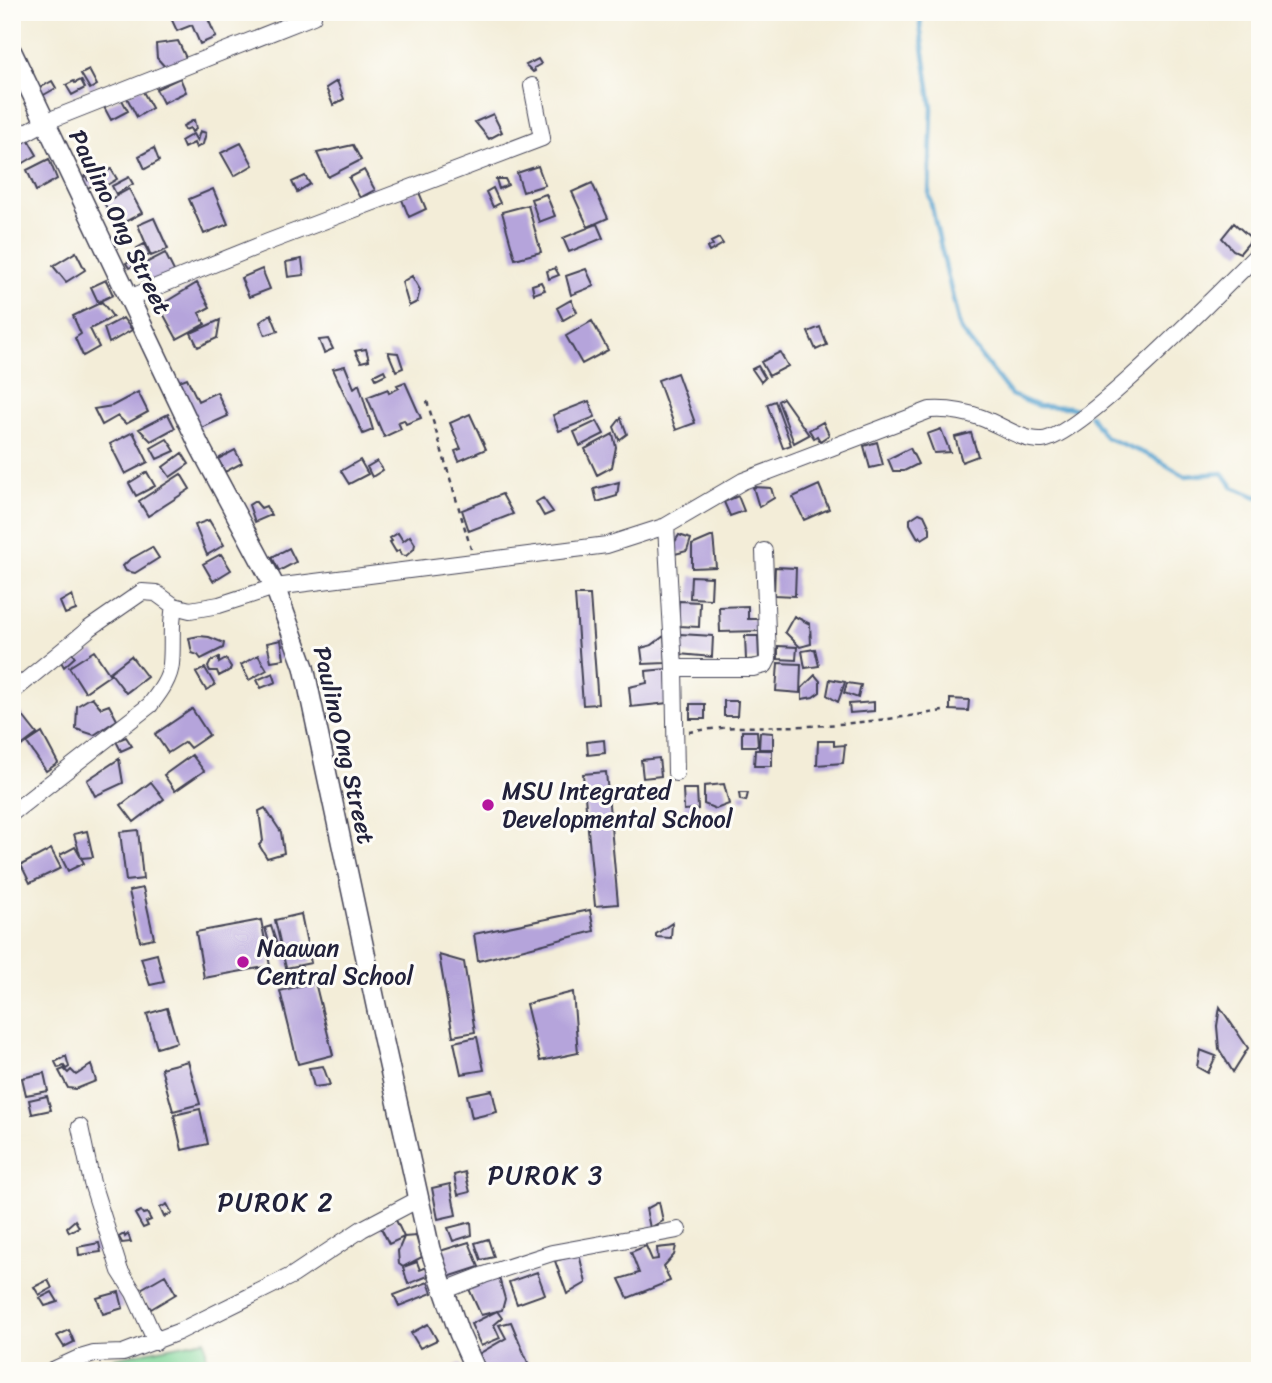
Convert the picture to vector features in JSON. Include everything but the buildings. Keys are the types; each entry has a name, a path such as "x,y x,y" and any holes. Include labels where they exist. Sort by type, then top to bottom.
{"street":[{"path":"12,141 45,122 313,16 312,12"},
{"name":"Paulino Ong Street","path":"12,52 200,447 275,587 304,667 430,1249 443,1291 476,1371"},
{"path":"129,298 542,138 532,86"},
{"path":"12,692 90,628 142,592 156,593 174,606 190,610 206,608 275,587 607,545 666,526 743,481 930,410 941,409 982,418 1033,439 1053,437 1099,406 1260,252"},
{"path":"666,526 674,668 676,773"},
{"path":"674,668 753,668 765,665 768,659 764,551"},
{"path":"12,813 150,705 163,687 171,666 171,619 174,606"},
{"path":"80,1127 92,1183 120,1271 134,1293 156,1342"},
{"path":"51,1371 94,1354 123,1353 156,1342 293,1275 362,1229 419,1199"},
{"path":"443,1291 552,1253 678,1230"}],"path":[{"path":"427,401 474,560"},
{"path":"676,733 709,728 837,724 943,711"}],"green space":[{"path":"205,1340 208,1371 91,1371 89,1363"}],"waterway":[{"path":"922,12 920,26 932,108 929,195 960,329 1011,395 1038,406 1069,407 1082,411"},
{"path":"1090,415 1105,437 1151,456 1185,476 1223,473 1233,487 1260,496"}],"place":[{"name":"MSU Integrated Developmental School","path":"488,805"},
{"name":"Naawan Central School","path":"243,962"}],"district":[{"name":"PUROK 3","path":"546,1175"},
{"name":"PUROK 2","path":"276,1202"}]}
